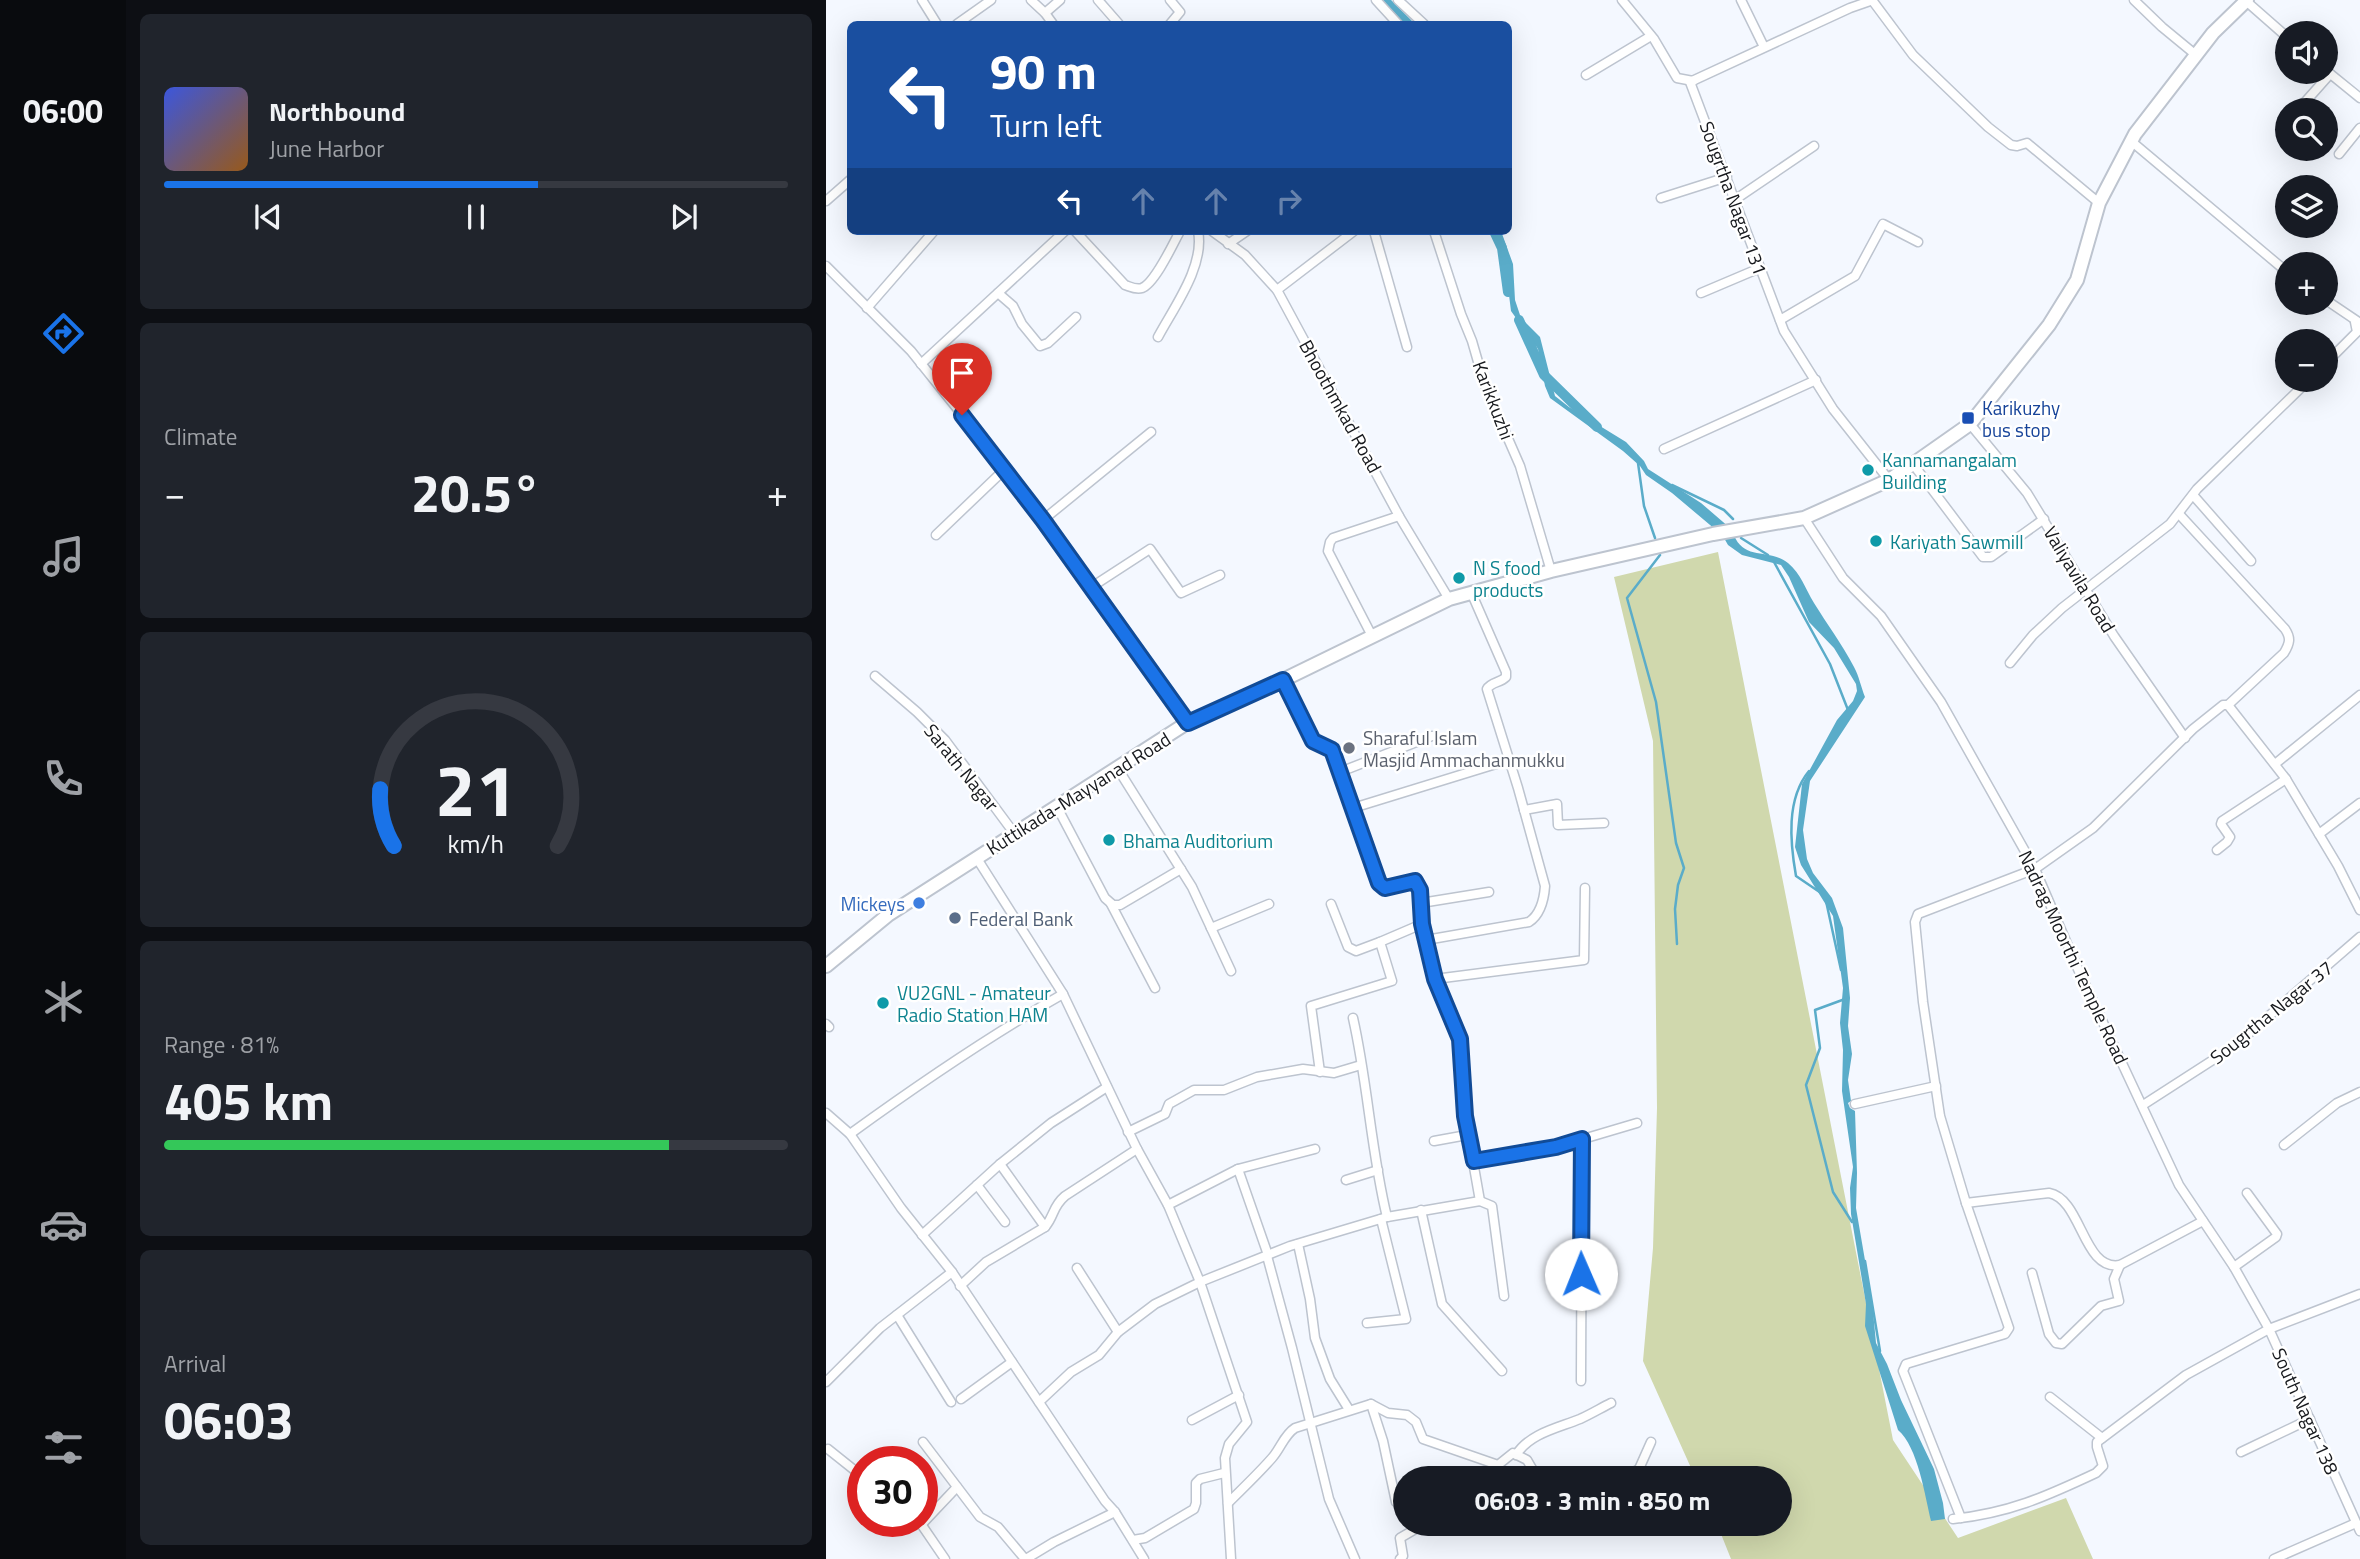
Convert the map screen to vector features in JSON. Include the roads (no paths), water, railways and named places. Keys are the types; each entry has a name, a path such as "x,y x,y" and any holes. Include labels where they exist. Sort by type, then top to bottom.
{"main road":[{"name":"Kuttikada-Mayyanad Road","path":"828,961 888,915 1188,723 1283,680 1448,598 1713,534 1804,518 1889,480 1913,464 1970,424 2049,325 2077,280 2099,202 2131,141 2213,33 2247,1"}],"street":[{"path":"922,0 935,21"},
{"path":"961,21 991,0"},
{"path":"1031,0 1051,21"},
{"path":"1045,13 1060,0"},
{"path":"1098,0 1116,21"},
{"path":"1170,0 1180,12 1172,21"},
{"path":"1376,0 1395,21"},
{"path":"1398,0 1421,21"},
{"path":"1622,0 1651,36 1677,78 1693,80 1690,82"},
{"path":"1741,0 1764,47"},
{"path":"1690,82 1850,8 1873,0 1913,55 1988,127 2011,145 2027,143 2099,202"},
{"path":"2134,0 2196,55"},
{"path":"2247,1 2275,26"},
{"path":"1586,75 1651,36"},
{"path":"2338,80 2360,98"},
{"name":"Sougrtha Nagar 131","path":"1690,82 1784,331 1833,409 1889,480"},
{"path":"2307,98 2319,84"},
{"path":"2339,155 2360,128"},
{"path":"2131,141 2275,262"},
{"path":"1736,199 1814,146"},
{"path":"1661,198 1727,177"},
{"path":"826,201 847,183"},
{"path":"1780,320 1855,276 1883,224 1918,242"},
{"path":"867,308 931,235"},
{"path":"921,364 1061,235"},
{"path":"1079,235 1125,285 1136,289 1152,279 1178,235"},
{"path":"1158,337 1196,265 1200,249 1198,235"},
{"name":"Bhoothmkad Road","path":"1217,235 1245,255 1277,289 1399,516 1448,598"},
{"path":"1228,244 1241,235"},
{"path":"1277,289 1349,235"},
{"path":"1375,235 1407,347"},
{"name":"Karikkuzhi","path":"1435,235 1485,386 1520,466 1551,571"},
{"path":"826,266 921,364 1043,520 1188,723"},
{"path":"1701,293 1760,268"},
{"path":"998,293 1013,306 1022,324 1040,346 1048,344 1076,317"},
{"path":"2338,308 2358,322 2357,332 2338,351"},
{"path":"1664,449 1815,380"},
{"path":"2010,663 2033,635 2085,589 2156,536 2179,514 2193,495 2297,392"},
{"name":"Valiyavila Road","path":"1970,424 2027,493 2136,670 2185,738"},
{"path":"1043,520 1151,432"},
{"path":"1913,464 1983,557 1991,557 2044,519"},
{"path":"936,535 1004,470"},
{"path":"2193,495 2251,561"},
{"path":"2179,514 2285,629 2289,643 2284,653 2228,705 2216,710 2185,738 2093,828 2035,869 1918,914 1915,922 1923,1002 1940,1116 1966,1203 2009,1328 2005,1334 1906,1364 1903,1371 1957,1519 2008,1510 2040,1499 2096,1473 2103,1466 2097,1447 2098,1441 2186,1375 2269,1329 2360,1294"},
{"path":"1372,636 1328,547 1333,538 1399,516"},
{"name":"Nadrag Moorthi Temple Road","path":"1804,518 1843,578 1881,616 1941,702 2035,869 2077,967 2179,1185 2234,1267 2269,1329"},
{"path":"1090,588 1150,549 1181,593 1220,575"},
{"path":"1426,940 1523,924 1539,914 1545,886 1487,689 1489,685 1503,680 1506,672 1471,593"},
{"name":"Sarath Nagar","path":"875,676 917,712 944,740 1014,833"},
{"path":"1283,680 1313,741 1332,750 1379,883 1385,888 1415,881 1420,890 1422,924 1435,979 1460,1039 1468,1135 1480,1201"},
{"path":"2275,764 2360,695"},
{"path":"2228,705 2286,779 2360,910"},
{"path":"1340,772 1432,736"},
{"path":"1353,808 1509,760"},
{"path":"1118,769 1192,887 1231,971"},
{"path":"2217,850 2230,837 2221,821 2286,779"},
{"path":"2319,834 2360,803"},
{"path":"1524,810 1557,804 1559,825 1604,822"},
{"path":"1057,807 1155,988"},
{"path":"976,857 1063,995 1128,1132 1168,1205 1200,1282 1247,1422 1229,1444 1224,1458 1231,1559"},
{"path":"1111,904 1120,905 1181,869"},
{"path":"1435,979 1584,960 1585,888"},
{"path":"1421,903 1489,892"},
{"path":"1211,928 1269,904"},
{"path":"1331,904 1348,947 1356,951 1422,924"},
{"name":"Sougrtha Nagar 37","path":"2143,1105 2233,1047 2360,937"},
{"path":"1320,1072 1311,1006 1392,981 1380,942"},
{"path":"850,1134 1006,1027 1063,995"},
{"path":"1353,1018 1368,1093 1384,1218 1406,1319 1367,1323"},
{"path":"1128,1132 1165,1114 1169,1104 1194,1090 1224,1090 1257,1077 1303,1069 1334,1073 1361,1065"},
{"path":"1855,1104 1936,1086"},
{"path":"922,1235 1000,1164 1051,1123 1107,1087"},
{"path":"2284,1145 2337,1103 2360,1092"},
{"path":"826,1113 850,1134 901,1208 952,1272 1144,1559"},
{"path":"1474,1161 1556,1147 1637,1123"},
{"path":"1434,1141 1468,1135"},
{"path":"1581,1381 1582,1139"},
{"path":"960,1286 986,1262 1045,1227 1052,1219 1055,1205 1137,1149"},
{"path":"1168,1205 1238,1169 1315,1149"},
{"path":"1000,1164 1045,1227"},
{"path":"1238,1169 1267,1255 1329,1499 1355,1559"},
{"path":"1346,1180 1378,1170"},
{"path":"977,1185 1006,1222"},
{"path":"1966,1203 2056,1194 2066,1204 2099,1260 2105,1265 2120,1265 2203,1221"},
{"path":"2234,1267 2277,1234 2247,1194"},
{"path":"1039,1402 1071,1371 1098,1355 1118,1332 1155,1304 1200,1282 1267,1255 1384,1218 1480,1201 1492,1206 1504,1296"},
{"path":"1421,1210 1442,1304 1502,1371"},
{"path":"1298,1244 1315,1338 1330,1379 1348,1408"},
{"path":"2032,1273 2049,1334 2056,1343 2062,1344 2101,1306 2119,1301 2115,1279 2120,1265"},
{"path":"1077,1268 1118,1332"},
{"path":"826,1382 880,1328 952,1272"},
{"path":"897,1315 956,1401 1012,1363"},
{"name":"South Nagar 138","path":"2269,1329 2358,1527"},
{"path":"1192,1420 1239,1395"},
{"path":"2049,1397 2102,1438"},
{"path":"1516,1455 1528,1442 1550,1429 1579,1419 1611,1403"},
{"path":"1371,1404 1383,1441 1393,1488"},
{"path":"1228,1503 1270,1461 1283,1445 1287,1433 1295,1428 1371,1404 1388,1413 1407,1415 1416,1422 1423,1440 1498,1465 1513,1453 1527,1460 1530,1466"},
{"path":"2241,1452 2310,1419"},
{"path":"923,1442 980,1517 998,1527 1026,1559 1115,1512"},
{"path":"1640,1466 1651,1442"},
{"path":"828,1449 847,1464"},
{"path":"1133,1540 1145,1538 1194,1509 1196,1483 1200,1479 1224,1473"},
{"path":"938,1505 957,1487"},
{"path":"2274,1559 2358,1527"},
{"path":"1400,1559 1404,1556 1400,1538 1403,1536"},
{"path":"930,1537 945,1559"}],"water":[{"path":"1495,235 1502,235 1513,264 1515,300 1521,318 1540,337 1555,396 1626,442 1648,469 1701,503 1730,528 1716,530 1646,475 1623,451 1550,398 1538,349 1511,311 1505,263"},
{"path":"1734,535 1744,548 1781,559 1796,572 1849,659 1865,697 1810,781 1803,830 1807,859 1813,873 1832,898 1843,928 1850,998 1848,1026 1852,1054 1848,1080 1851,1101 1848,1103 1855,1111 1856,1208 1872,1301 1876,1343 1934,1469 1945,1519 1931,1521 1916,1460 1898,1430 1865,1326 1866,1304 1851,1214 1850,1188 1853,1167 1842,1091 1843,1050 1840,1023 1843,988 1833,916 1801,865 1795,847 1802,784 1837,720 1853,701 1857,691 1856,684 1834,648 1809,622 1781,565 1742,555 1728,545 1724,538"}],"waterway":[{"path":"1384,0 1405,21"},
{"path":"1496,235 1502,248 1508,292"},
{"path":"1519,320 1544,375 1597,427"},
{"path":"1638,463 1644,506 1655,538"},
{"path":"1672,485 1724,510 1733,519"},
{"path":"1741,538 1768,555"},
{"path":"1660,555 1627,598 1656,702 1676,843 1684,868 1678,885 1675,909 1677,944"},
{"path":"1774,562 1830,664 1848,710"},
{"path":"1809,771 1796,794 1792,849 1796,876 1821,893"},
{"path":"1826,901 1841,970"},
{"path":"1845,999 1815,1010 1820,1048 1806,1085 1833,1192 1852,1222"},
{"path":"1865,1261 1880,1351"}],"place":[{"name":"Karikuzhy bus stop","path":"1968,418"},
{"name":"Kannamangalam Building","path":"1868,470"},
{"name":"Kariyath Sawmill","path":"1876,541"},
{"name":"N S food products","path":"1459,578"},
{"name":"Sharaful Islam Masjid Ammachanmukku","path":"1349,748"},
{"name":"Bhama Auditorium","path":"1109,840"},
{"name":"Mickeys","path":"919,903"},
{"name":"Federal Bank","path":"955,918"},
{"name":"VU2GNL - Amateur Radio Station HAM","path":"883,1003"}]}
